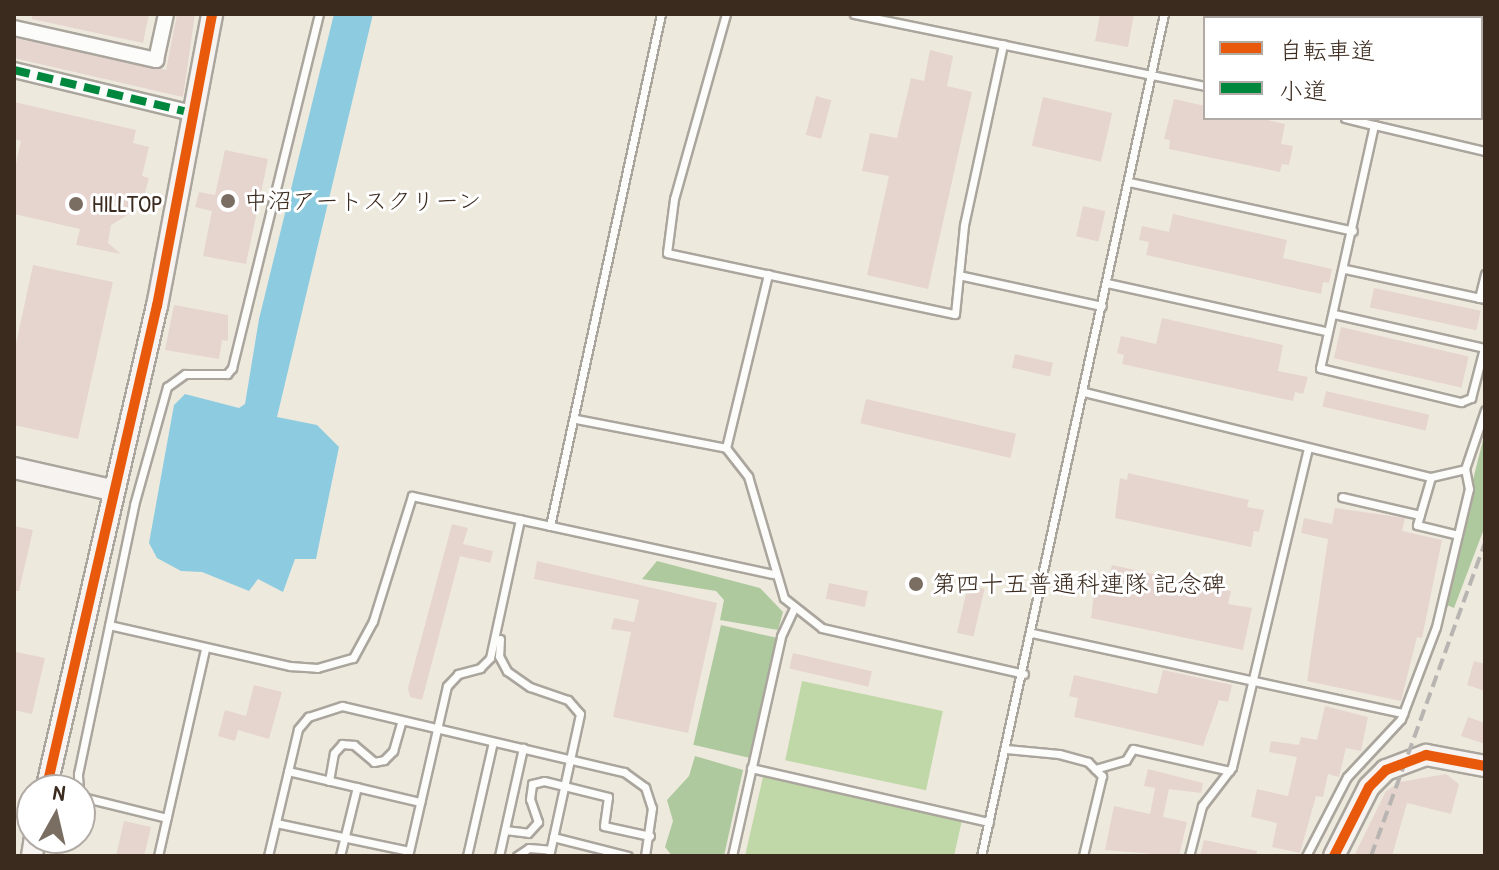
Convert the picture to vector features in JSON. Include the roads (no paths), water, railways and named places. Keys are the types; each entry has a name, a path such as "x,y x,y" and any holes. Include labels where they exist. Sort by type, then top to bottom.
{"street":[{"path":"16,14 14,25 156,60 166,14"},
{"path":"50,774 112,490 157,306 212,14"},
{"path":"14,70 184,111"},
{"path":"14,468 112,490"},
{"path":"1334,856 1369,787 1386,770 1426,755 1485,766"}],"lane":[{"path":"83,774 134,505 167,387 185,374 227,374 232,368 319,14"},
{"path":"550,526 576,419 608,246 661,14"},
{"path":"726,14 674,199 667,253 955,314 963,276 964,225 1003,44"},
{"path":"854,14 1203,86"},
{"path":"983,855 1164,14"},
{"path":"1353,120 1485,151"},
{"path":"1334,314 1484,348 1471,398 1461,402 1320,368 1326,331 1334,314 1345,269 1374,125"},
{"path":"1129,182 1353,231"},
{"path":"1345,269 1482,298 1485,274"},
{"path":"726,448 768,274"},
{"path":"963,276 1102,306"},
{"path":"1107,283 1326,331"},
{"path":"1084,392 1431,477 1465,469"},
{"path":"1306,856 1347,777 1403,713 1436,627 1469,489 1465,469 1485,410"},
{"path":"576,419 726,448 748,476 773,574 794,608 822,628 1024,674"},
{"path":"1189,856 1202,806 1230,771 1254,682 1308,448"},
{"path":"1431,477 1417,525 1458,535"},
{"path":"109,625 205,649 317,668 353,658 373,621 412,496 773,574"},
{"path":"1342,497 1420,515"},
{"path":"517,856 529,848 550,853 580,714 568,700 530,687 507,671 499,656 520,519"},
{"path":"276,823 409,854 447,686 458,674 480,668 490,658 511,576"},
{"path":"732,856 781,636 794,608"},
{"path":"1032,633 1403,713"},
{"path":"158,856 205,649"},
{"path":"268,856 298,729 322,710 342,706 624,772 645,787 652,808 645,856"},
{"path":"329,781 334,753 342,744 354,745 374,762 384,760 393,751 402,720"},
{"path":"467,856 493,742"},
{"path":"499,856 523,748"},
{"path":"1006,749 1059,754 1095,769 1102,776 1083,856"},
{"path":"1095,769 1126,760 1133,749 1230,771"},
{"path":"751,768 989,822"},
{"path":"288,771 420,802"},
{"path":"505,830 528,833 538,822 530,799 532,784 544,781 608,797 604,826 650,836"},
{"path":"340,856 357,787"},
{"path":"96,800 167,818"},
{"path":"553,837 628,856"}],"water":[{"path":"334,14 373,14 277,417 317,425 339,447 316,559 295,559 283,592 258,579 249,591 202,572 181,571 157,558 149,543 174,405 185,394 239,408 245,404 259,319"}],"railway":[{"path":"1371,856 1485,542"}],"place":[{"name":"中沼アートスクリーン","path":"228,201"},
{"name":"HILLTOP","path":"76,204"},
{"name":"第四十五普通科連隊 記念碑","path":"916,584"}]}
